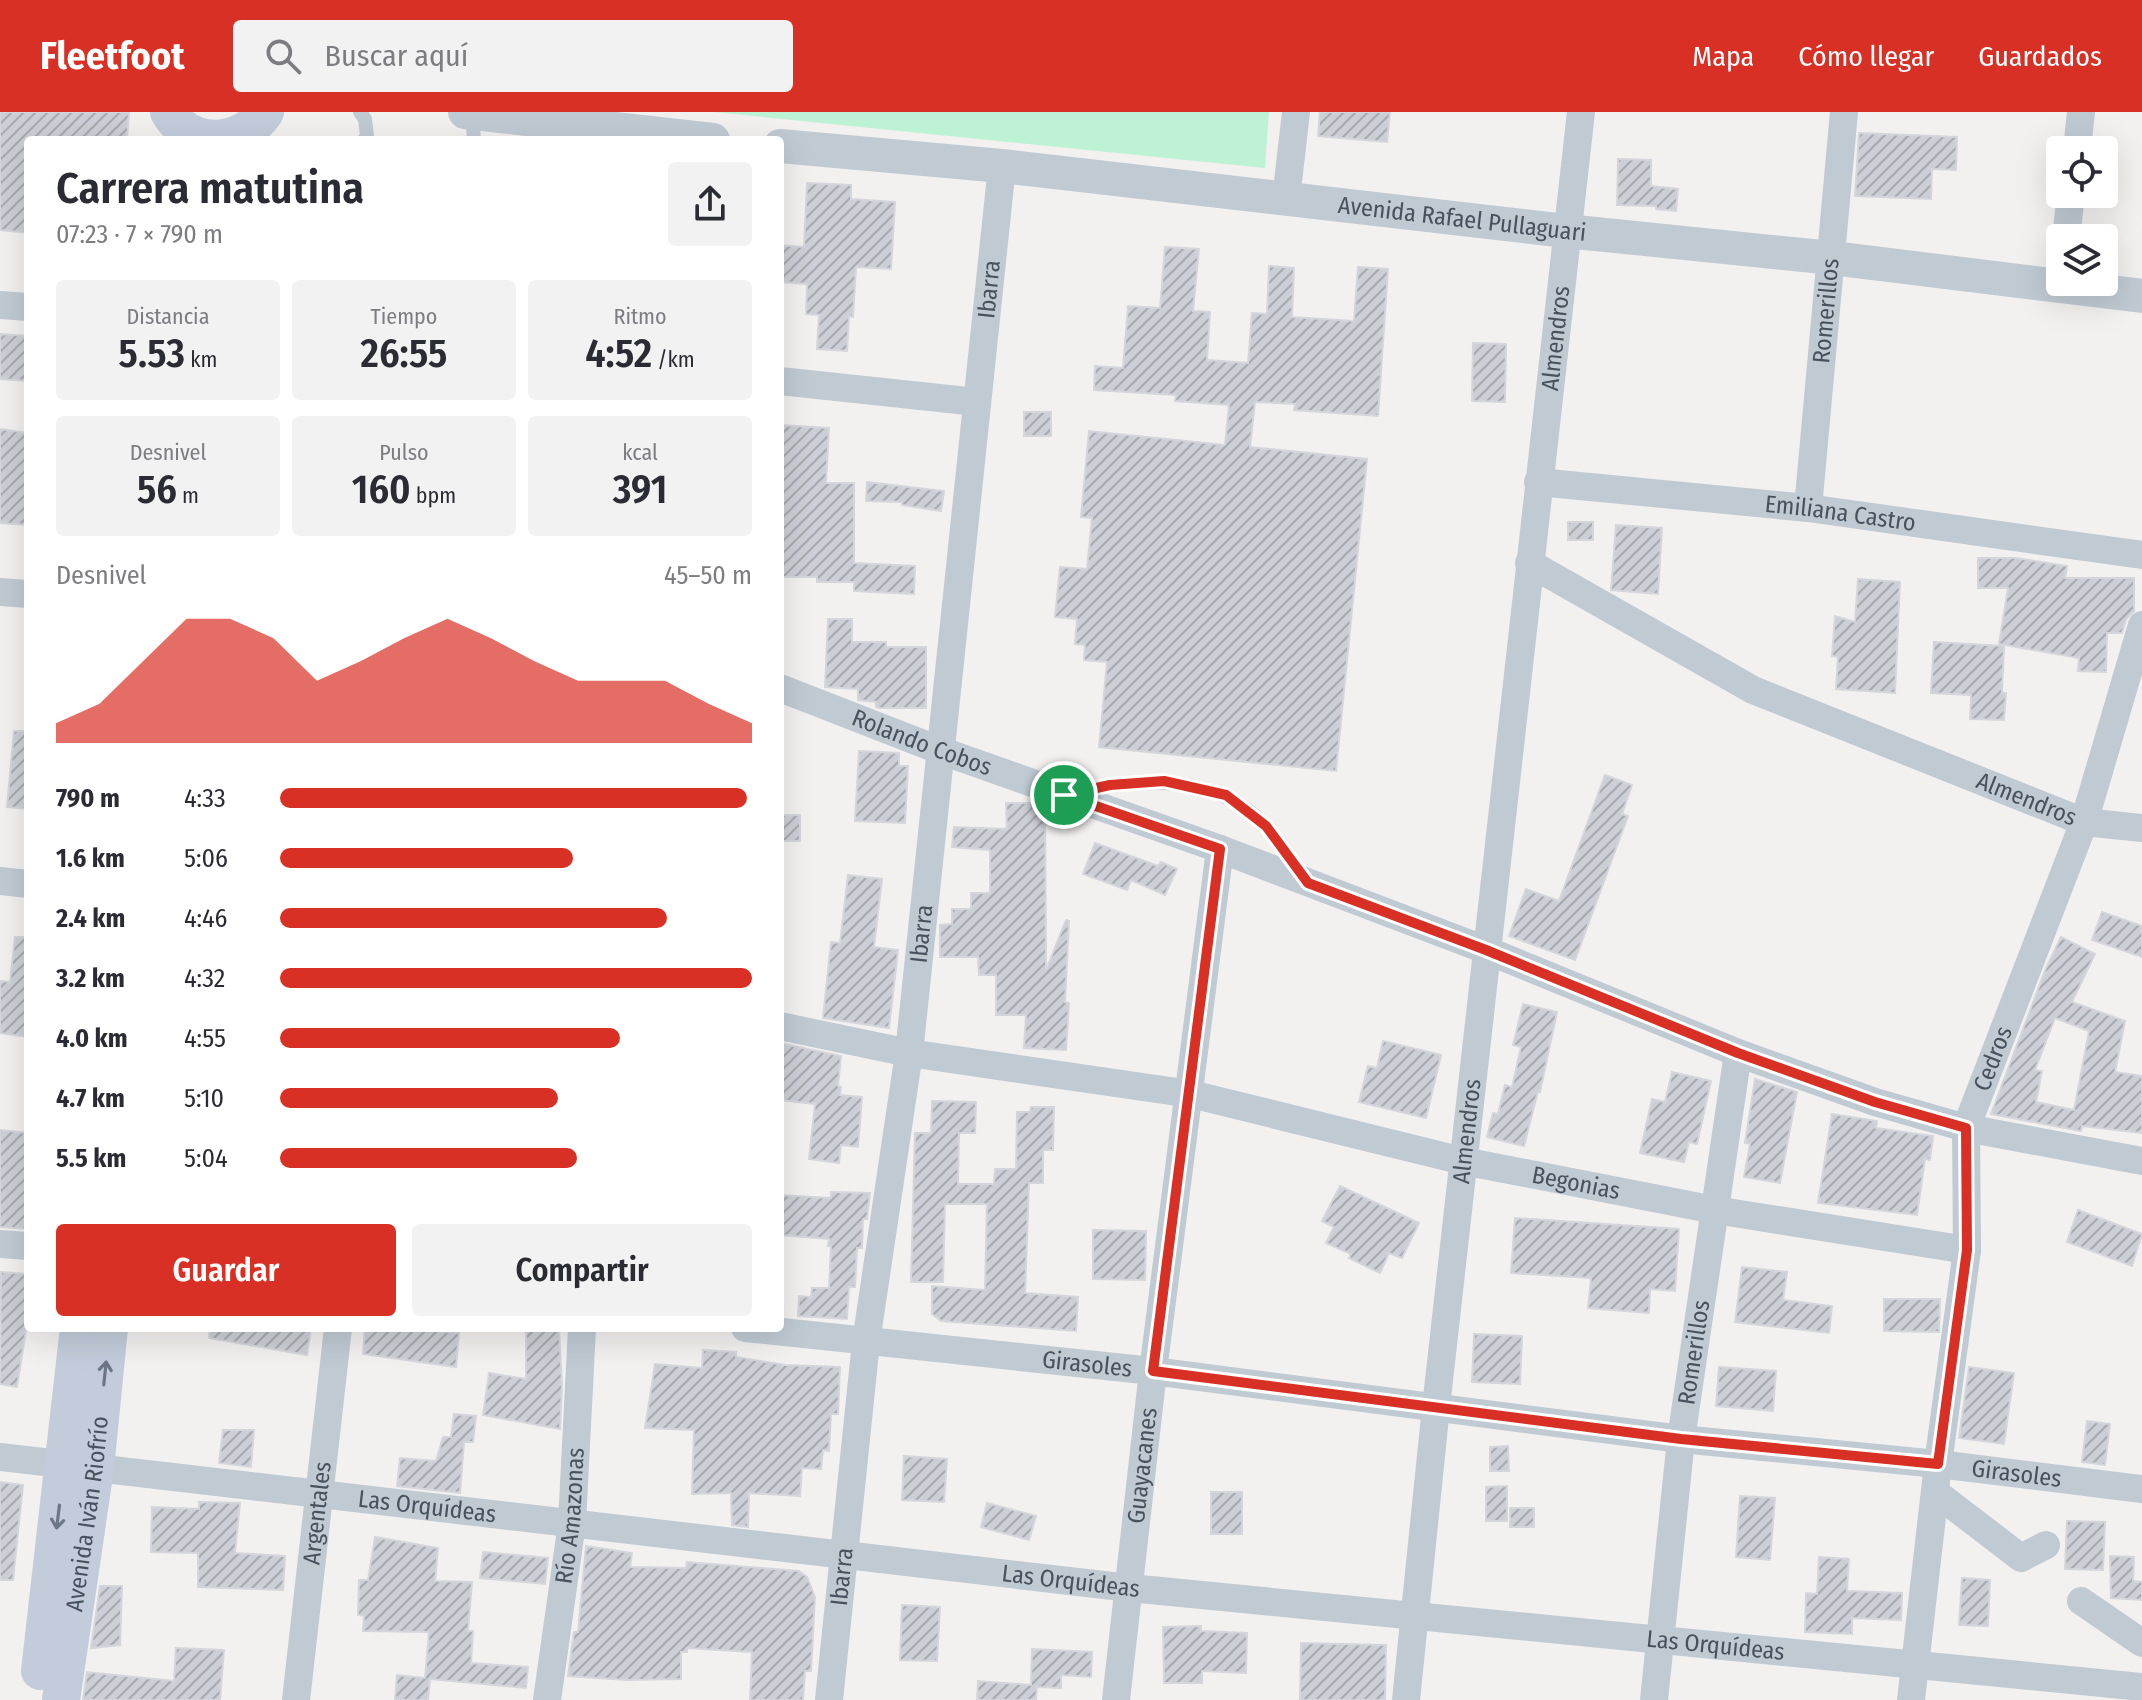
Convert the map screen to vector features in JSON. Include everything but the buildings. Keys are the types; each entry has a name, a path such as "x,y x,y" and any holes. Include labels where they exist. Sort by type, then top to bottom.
{"main road":[{"path":"236,136 254,127"},
{"name":"Avenida Iván Riofrío","path":"61,1700 79,1466 79,1332"},
{"name":"Avenida Iván Riofrío","path":"37,1700 79,1466 108,1332"}],"street":[{"path":"465,112 677,136"},
{"path":"1286,199 1296,112"},
{"name":"Almendros","path":"1406,1700 1486,950 1581,112"},
{"name":"Romerillos","path":"1808,508 1844,112"},
{"path":"2078,136 2081,112"},
{"name":"Avenida Rafael Pullaguari","path":"784,146 1002,166 2046,282"},
{"name":"Ibarra","path":"829,1700 866,1342 909,1053 1002,166"},
{"name":"Avenida Rafael Pullaguari","path":"2118,292 2142,296"},
{"path":"0,305 24,307"},
{"path":"784,381 977,402"},
{"name":"Emiliana Castro","path":"1538,482 1808,508 2142,555"},
{"name":"Almendros","path":"1529,563 1753,690 2084,822 2142,828"},
{"path":"0,592 24,594"},
{"name":"Cedros","path":"1911,1700 1936,1478 1967,1250 1966,1128 2084,822 2142,625"},
{"name":"Rolando Cobos","path":"784,690 939,750 1220,849 1486,950 1738,1053 1875,1102 1966,1128 2142,1161"},
{"name":"Guayacanes","path":"1116,1700 1153,1371 1191,1094 1220,849"},
{"path":"0,881 24,884"},
{"path":"784,1027 909,1053"},
{"name":"Begonias","path":"909,1053 1191,1094 1463,1161 1715,1210 1967,1250"},
{"name":"Romerillos","path":"1654,1700 1681,1439 1738,1053"},
{"path":"0,1244 24,1246"},
{"name":"Argentales","path":"296,1700 338,1332"},
{"name":"Río Amazonas","path":"547,1700 572,1523 582,1332"},
{"name":"Girasoles","path":"780,1332 1153,1371 1681,1439 1936,1478 2142,1489"},
{"name":"Las Orquídeas","path":"0,1457 1130,1588 2142,1687"},
{"path":"1936,1478 2021,1558 2046,1545"},
{"path":"2081,1601 2142,1643"}],"lane":[{"path":"360,112 365,119 367,136"},
{"path":"472,113 474,136"},
{"path":"1064,795 1110,785 1164,781 1226,795 1266,826 1308,883"}],"green space":[{"path":"714,112 1269,112 1265,168"}],"route":[{"path":"1164,781 1226,795 1266,826 1308,883 1486,950 1738,1053 1875,1102 1966,1128 1967,1250 1938,1464 1681,1439 1153,1371 1191,1094 1220,849 1064,795 1110,785 1164,781"}]}
